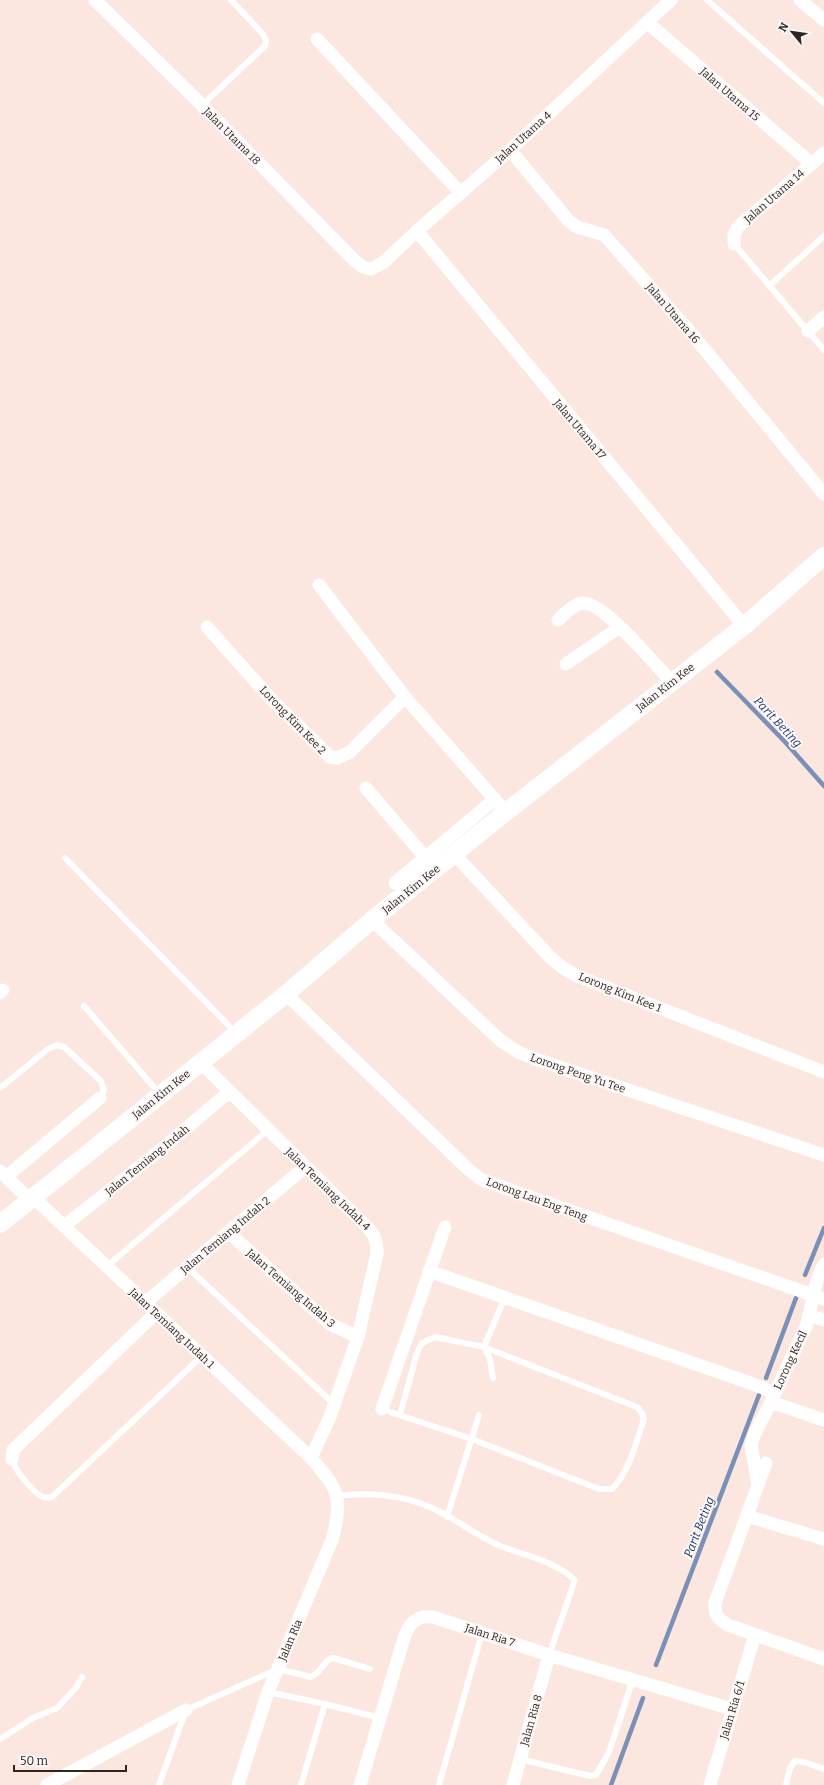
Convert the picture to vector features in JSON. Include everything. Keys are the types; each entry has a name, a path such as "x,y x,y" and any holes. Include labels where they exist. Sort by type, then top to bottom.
{"street":[{"name":"Jalan Utama 18","path":"95,0 202,105 354,260 362,267 371,269"},
{"name":"Jalan Utama 4","path":"371,269 384,262 510,150 671,0"},
{"path":"800,0 824,20"},
{"name":"Jalan Utama 15","path":"648,23 812,164"},
{"path":"317,39 461,193"},
{"name":"Jalan Utama 16","path":"510,150 568,220 577,227 597,232 607,239 681,322 824,494"},
{"name":"Jalan Utama 14","path":"734,244 734,235 738,227 824,153"},
{"name":"Jalan Utama 17","path":"417,232 744,626"},
{"path":"808,331 824,317"},
{"name":"Jalan Kim Kee","path":"0,1224 286,994 372,920 430,863 454,854 501,805 672,682 744,626 824,556"},
{"path":"319,585 405,697 501,805 430,863 395,883"},
{"path":"558,620 578,604 591,603 612,618 672,682"},
{"name":"Lorong Kim Kee 2","path":"207,627 273,700 330,757 337,758 350,752 405,697"},
{"path":"566,664 620,627"},
{"path":"366,788 430,863"},
{"name":"Lorong Kim Kee 1","path":"454,854 550,957 572,973 824,1072"},
{"name":"Lorong Peng Yu Tee","path":"372,920 501,1041 518,1052 535,1059 823,1153"},
{"name":"Lorong Lau Eng Teng","path":"286,994 468,1170 482,1180 808,1294"},
{"name":"Jalan Temiang Indah 4","path":"200,1062 342,1202 375,1237 377,1254 358,1337 329,1419 311,1458"},
{"name":"Jalan Temiang Indah","path":"64,1226 158,1152 229,1092"},
{"path":"3,1174 100,1098"},
{"name":"Jalan Temiang Indah 2","path":"145,1302 305,1167"},
{"name":"Jalan Temiang Indah 1","path":"3,1174 64,1226 311,1458 329,1478 337,1496"},
{"path":"386,1410 429,1271 445,1227"},
{"name":"Jalan Temiang Indah 3","path":"228,1232 330,1324 358,1337"},
{"name":"Lorong Kecil","path":"824,1264 817,1280 808,1294 809,1315 807,1324 766,1392 824,1420"},
{"path":"429,1271 505,1297 766,1392 752,1445 753,1462 758,1485"},
{"path":"12,1459 13,1450 156,1313"},
{"path":"809,1315 824,1320"},
{"path":"766,1463 715,1603 714,1612 718,1619 728,1625 824,1659"},
{"name":"Jalan Ria","path":"238,1785 268,1692 332,1540 338,1516 337,1496"},
{"path":"747,1516 824,1539"},
{"name":"Jalan Ria 7","path":"360,1785 406,1635 410,1624 419,1617 433,1616 549,1655 732,1708"},
{"name":"Jalan Ria 6/1","path":"710,1785 755,1635"},
{"name":"Jalan Ria 8","path":"513,1785 549,1655"},
{"path":"47,1785 186,1710"}],"lane":[{"path":"202,105 265,46 266,41 263,34 231,0"},
{"path":"707,0 824,103"},
{"path":"768,286 824,236"},
{"path":"734,244 768,286 824,350"},
{"path":"65,858 237,1033"},
{"path":"84,1006 160,1095"},
{"path":"0,1088 48,1049 57,1045 64,1047 101,1081 104,1091 100,1098"},
{"path":"107,1266 268,1130"},
{"path":"187,1267 334,1404"},
{"path":"484,1348 505,1297"},
{"path":"386,1410 400,1415 472,1438 599,1489 612,1489 619,1482 644,1419 642,1413 637,1407 484,1348 435,1337 422,1343 417,1353 400,1415"},
{"path":"484,1348 490,1359 493,1378"},
{"path":"12,1459 14,1467 39,1495 46,1498 52,1497 202,1356"},
{"path":"447,1517 479,1415"},
{"path":"337,1496 353,1494 405,1498 433,1509 499,1545 540,1559 566,1572 575,1580 549,1655"},
{"path":"439,1785 482,1633"},
{"path":"159,1785 186,1710 278,1670 311,1677 316,1674 328,1660 333,1658 370,1669"},
{"path":"0,1739 33,1718 57,1708 75,1689 82,1677"},
{"path":"520,1759 590,1776 596,1775 609,1752 641,1681"},
{"path":"268,1692 325,1704 380,1718"},
{"path":"301,1785 325,1704"},
{"path":"786,1785 790,1768 795,1761 804,1762 824,1769"}],"waterway":[{"name":"Parit Beting","path":"717,672 786,743 824,786"},
{"name":"Parit Beting","path":"805,1275 824,1228"},
{"name":"Parit Beting","path":"766,1378 796,1298"},
{"name":"Parit Beting","path":"656,1665 759,1395"},
{"name":"Parit Beting","path":"611,1785 643,1698"}]}
